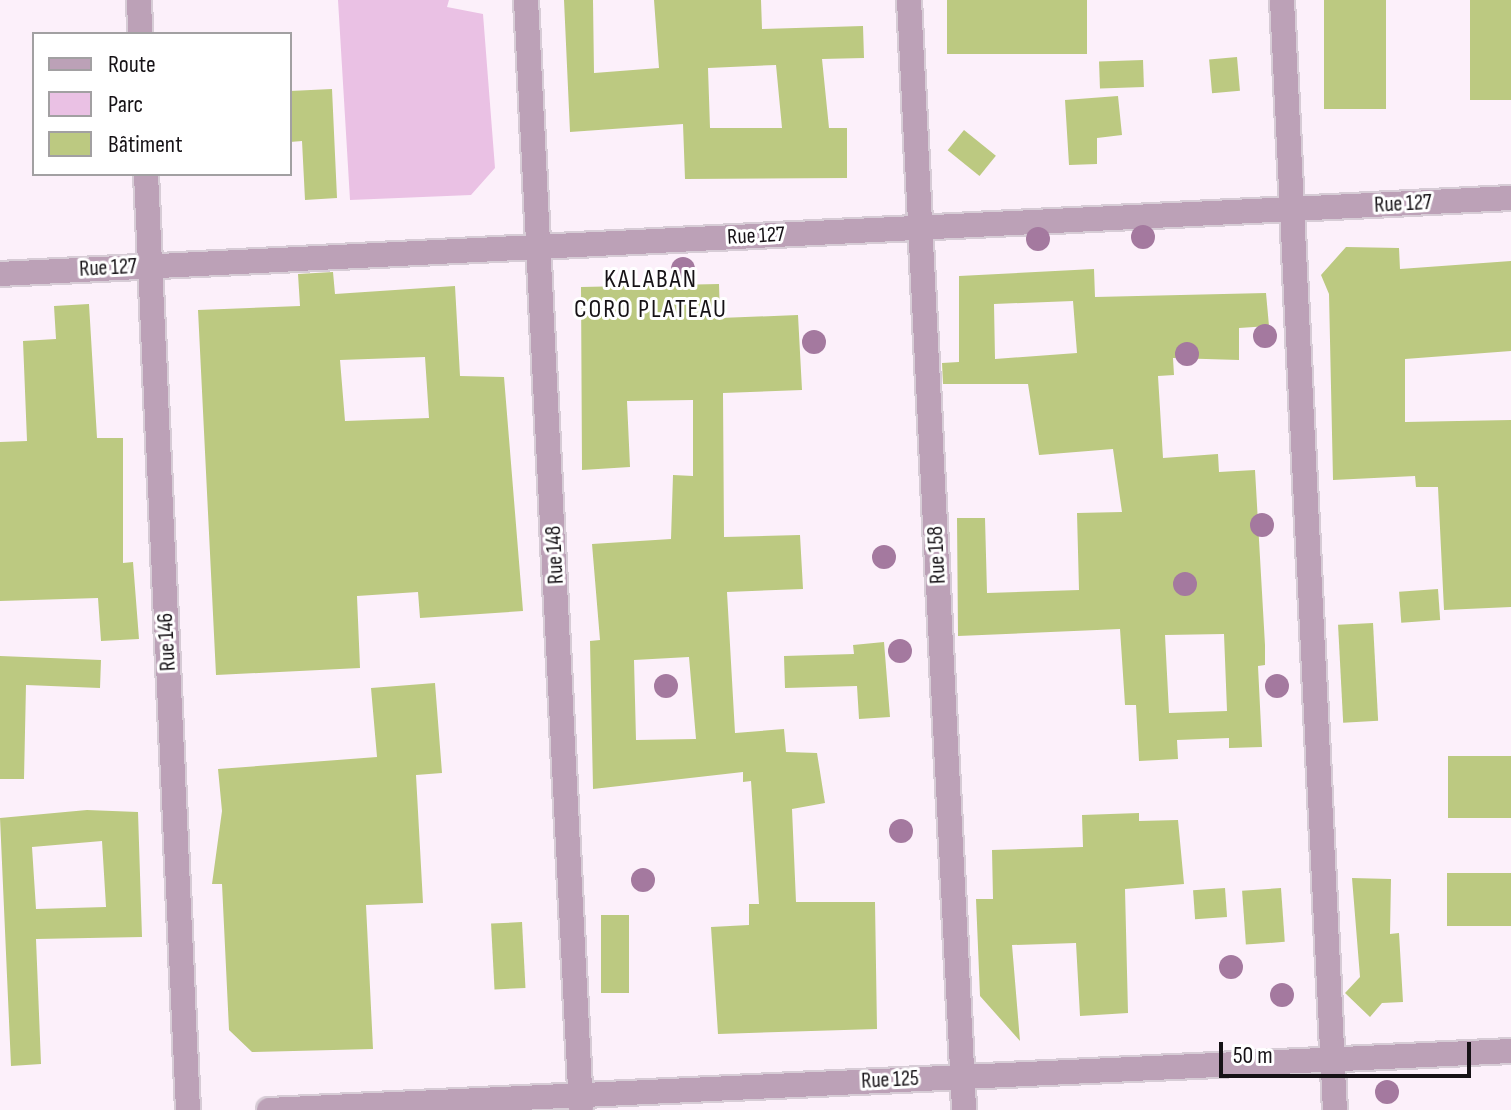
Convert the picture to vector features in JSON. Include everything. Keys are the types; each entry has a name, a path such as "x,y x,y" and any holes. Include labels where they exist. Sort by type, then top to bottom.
{"street":[{"path":"139,0 140,32"},
{"name":"Rue 148","path":"526,0 581,1103"},
{"name":"Rue 158","path":"909,0 964,1110"},
{"path":"1282,0 1296,209 1335,1110"},
{"name":"Rue 146","path":"146,176 188,1110"},
{"name":"Rue 127","path":"0,274 1511,198"},
{"name":"Rue 125","path":"269,1110 581,1103 962,1076 1511,1051"}],"green space":[{"path":"338,0 449,0 447,7 483,14 495,168 471,195 350,200"}],"building":[{"path":"564,0 593,0 594,73 659,68 654,0 761,0 762,29 863,26 864,58 822,59 829,128 847,128 847,178 685,179 683,124 570,132","holes":["776,65 782,128 710,128 708,68"]},
{"path":"947,0 1087,0 1087,54 947,54"},
{"path":"1324,0 1386,0 1386,109 1324,109"},
{"path":"1470,0 1511,0 1511,100 1470,100"},
{"path":"1237,57 1240,91 1212,93 1209,59"},
{"path":"1143,60 1144,87 1100,89 1099,62"},
{"path":"332,89 337,198 305,200 302,141 292,142 292,91"},
{"path":"1118,96 1122,135 1097,138 1097,164 1069,165 1065,100"},
{"path":"964,130 996,156 980,176 948,150"},
{"path":"1346,247 1399,248 1400,269 1511,261 1511,351 1405,359 1405,422 1511,420 1511,607 1444,610 1438,487 1416,487 1415,476 1333,480 1329,294 1321,275"},
{"path":"1094,269 1095,297 1266,293 1269,326 1239,328 1239,360 1173,358 1174,375 1158,376 1163,458 1218,454 1219,472 1255,470 1265,645 1265,665 1258,666 1262,747 1229,748 1229,738 1177,740 1178,759 1139,761 1136,705 1125,705 1120,629 958,636 957,518 985,518 987,593 1079,590 1077,513 1122,512 1113,449 1039,455 1028,384 943,384 942,363 959,362 959,276","holes":["1073,301 1077,353 995,359 994,304","1224,634 1227,711 1169,713 1165,635"]},
{"path":"333,272 335,294 455,286 460,376 504,377 523,611 420,618 418,592 357,596 360,668 216,675 198,310 300,306 298,274","holes":["425,357 429,418 345,421 340,360"]},
{"path":"719,284 720,318 798,315 802,390 723,393 724,537 800,535 803,589 727,592 735,733 784,729 786,752 817,753 825,803 792,809 796,902 875,902 877,1029 718,1034 711,927 749,925 749,904 759,904 751,781 743,782 743,772 593,789 590,641 600,640 592,544 671,539 673,475 693,476 693,400 627,401 630,467 582,470 581,287","holes":["689,657 696,739 636,740 634,660"]},
{"path":"89,304 97,438 123,438 123,563 133,562 139,639 101,641 98,598 0,601 0,442 27,441 23,341 56,339 54,306"},
{"path":"1438,589 1440,620 1401,623 1399,592"},
{"path":"1373,623 1378,721 1343,723 1338,625"},
{"path":"884,642 890,717 859,719 857,686 785,688 784,656 854,654 853,645"},
{"path":"0,656 101,660 100,688 26,685 24,779 0,779"},
{"path":"435,683 442,773 416,775 423,903 366,905 373,1049 252,1052 229,1030 222,884 212,884 222,811 218,769 377,757 371,688"},
{"path":"1448,756 1511,756 1511,818 1448,818"},
{"path":"87,810 138,812 142,937 36,939 41,1064 11,1066 0,818","holes":["102,841 106,907 36,909 32,847"]},
{"path":"1139,813 1139,821 1178,820 1184,884 1125,889 1128,1013 1080,1016 1076,943 1012,945 1020,1041 980,996 976,899 993,899 992,850 1083,847 1082,815"},
{"path":"1447,873 1511,873 1511,926 1447,926"},
{"path":"1352,878 1391,879 1390,934 1399,933 1403,1002 1382,1003 1370,1017 1345,993 1360,977"},
{"path":"1225,888 1227,917 1195,919 1193,890"},
{"path":"1281,888 1285,942 1246,945 1242,891"},
{"path":"601,915 629,915 629,993 601,993"},
{"path":"522,922 525,988 494,990 491,924"}],"district":[{"name":"KALABAN CORO PLATEAU","path":"651,295"}]}
